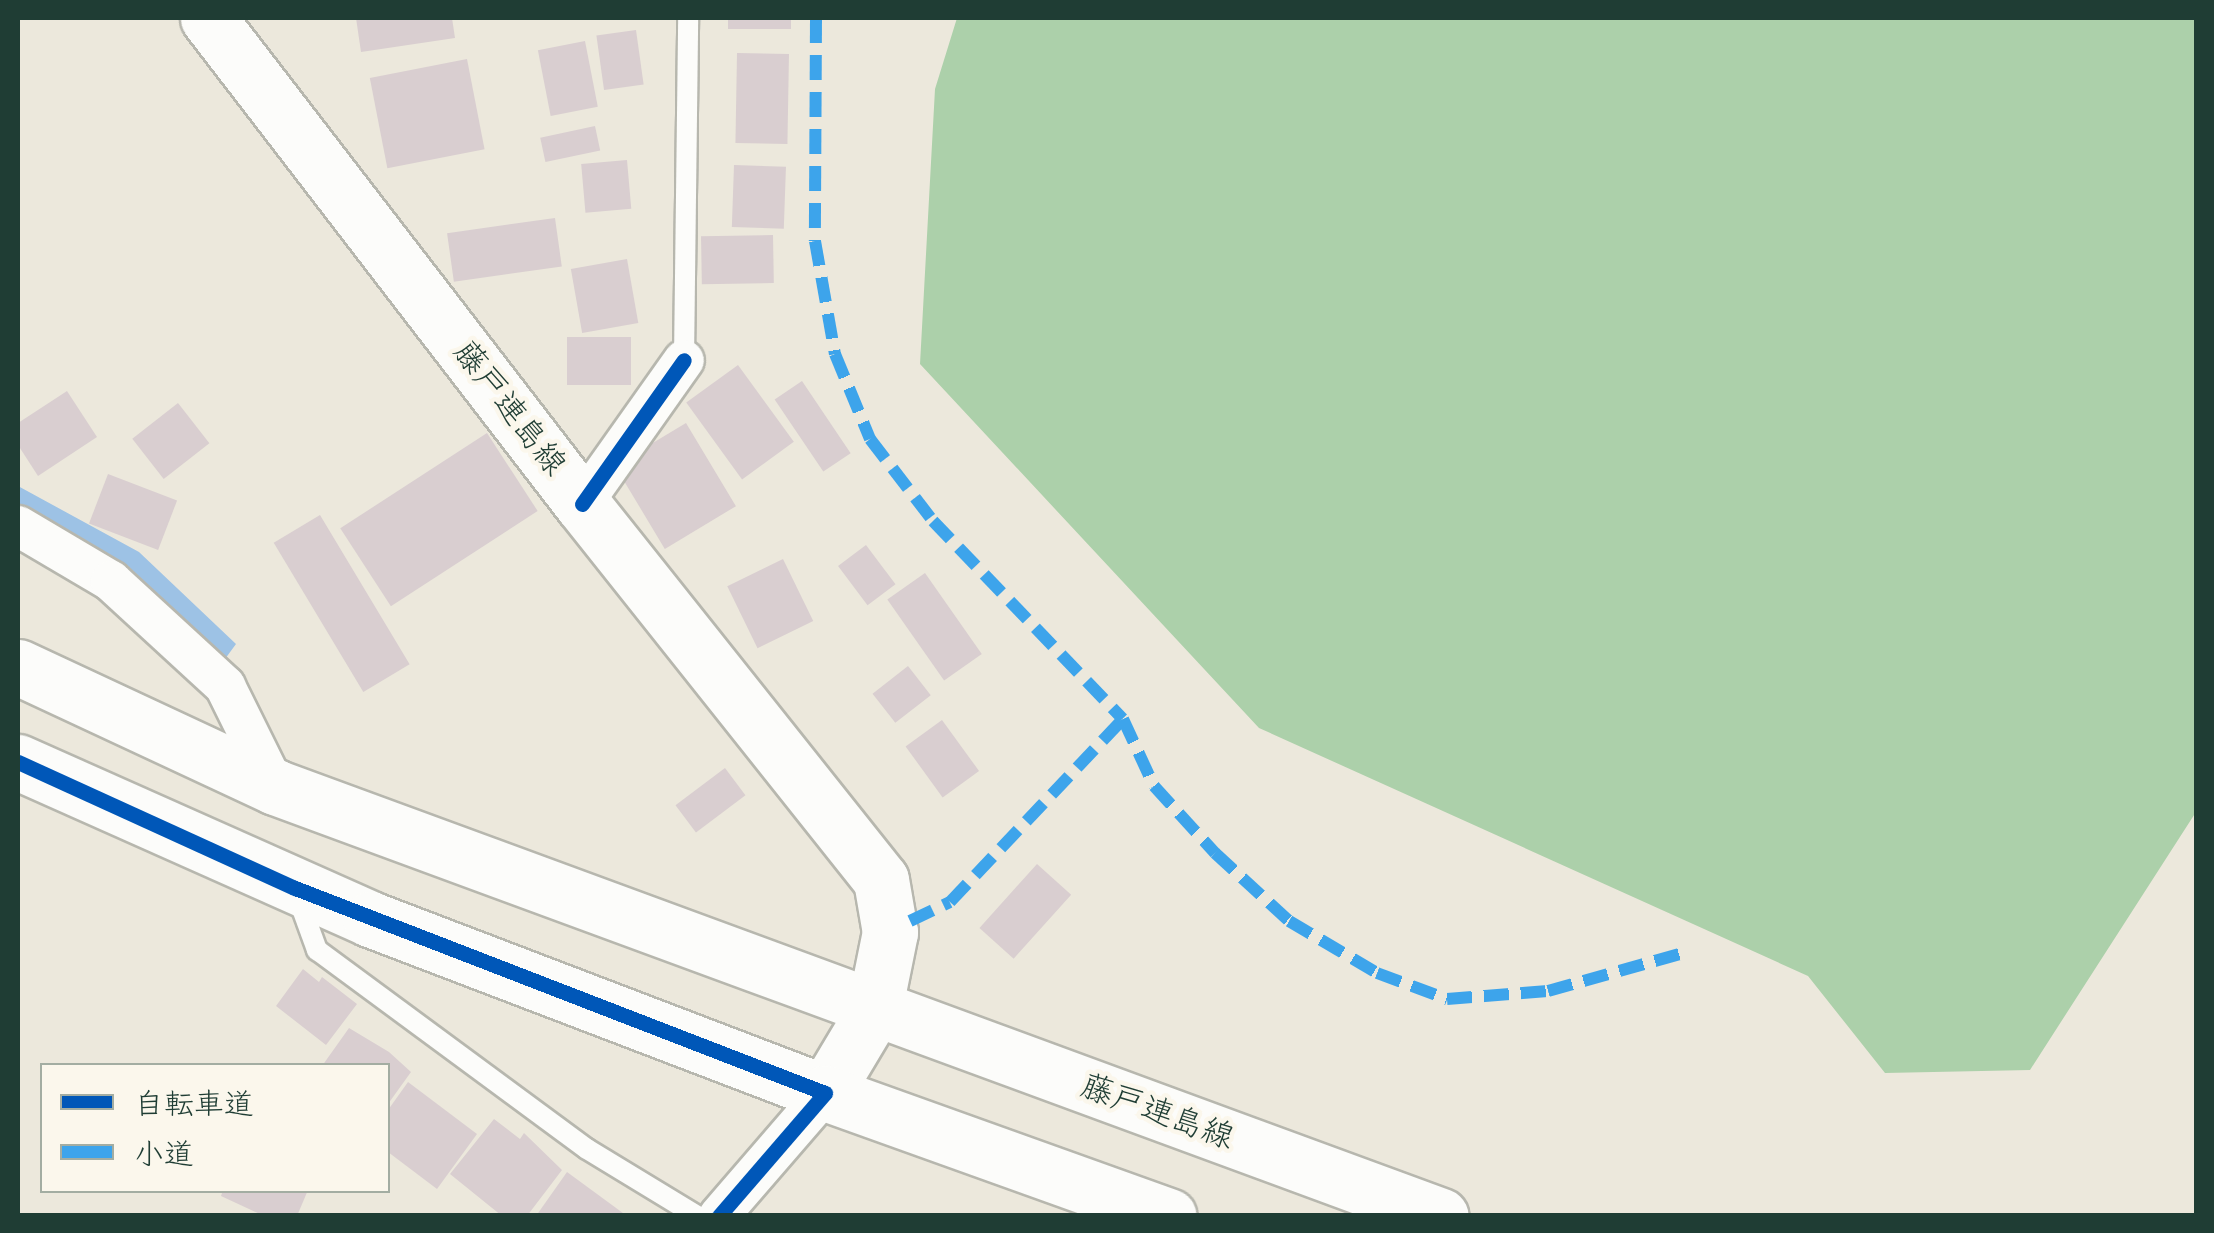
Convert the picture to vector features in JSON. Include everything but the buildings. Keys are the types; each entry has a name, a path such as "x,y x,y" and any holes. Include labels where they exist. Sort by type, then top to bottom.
{"main road":[{"name":"藤戸連島線","path":"208,18 582,504 881,880 890,932 874,1011 825,1093"},
{"path":"18,667 275,787 874,1011"},
{"path":"18,762 295,888 825,1093 1168,1216"},
{"name":"藤戸連島線","path":"874,1011 1440,1216"}],"street":[{"path":"582,504 684,360"},
{"path":"18,526 110,581 226,686 275,787"},
{"path":"719,1216 825,1093"}],"lane":[{"path":"684,360 688,18"},
{"path":"295,888 317,950 586,1149 698,1216"}],"green space":[{"path":"957,18 2196,18 2196,812 2030,1070 1885,1073 1808,976 1259,728 920,364 935,89"}],"water":[{"path":"18,486 139,552 236,644 225,659 128,566 18,506"}],"marked path":[{"path":"816,18 815,241 835,354 870,439 933,521 1123,719 1154,786 1215,853 1289,921 1377,973 1447,999 1548,991 1683,953"},
{"path":"910,921 950,902 1123,719"}],"cycle path":[{"path":"582,504 684,360"},
{"path":"18,762 295,888 825,1093 719,1216"}]}
